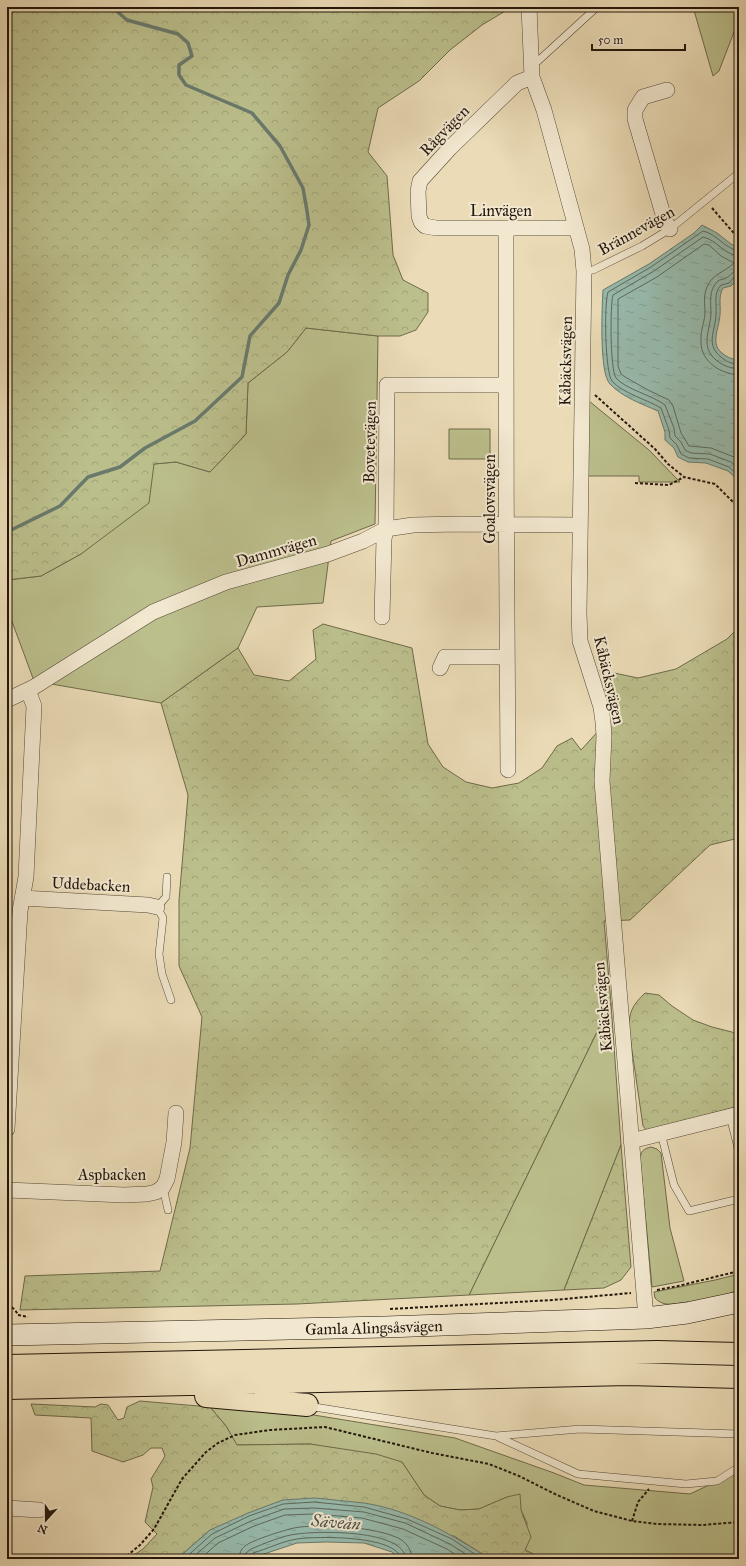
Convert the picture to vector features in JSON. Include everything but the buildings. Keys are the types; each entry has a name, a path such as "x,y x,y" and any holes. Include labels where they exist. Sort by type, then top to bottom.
{"highway":[{"path":"7,1366 657,1352 739,1354"},
{"path":"14,1388 628,1374 739,1376"},
{"path":"14,1388 174,1393 307,1405"}],"street":[{"name":"Kåbäcksvägen","path":"529,7 531,70 544,110 582,249 584,272 579,613 580,641 601,707 603,722 604,736 602,781 646,1318"},
{"name":"Rågvägen","path":"426,226 421,222 419,216 418,191 420,181 450,148 531,70"},
{"path":"667,90 643,97 635,110 635,120 665,221 670,229"},
{"name":"Linvägen","path":"426,226 436,228 576,228"},
{"name":"Goalovsvägen","path":"506,228 505,385 508,770"},
{"name":"Bovetevägen","path":"382,617 384,539 386,529 387,385 505,385"},
{"name":"Dammvägen","path":"7,700 28,690 153,612 184,598 226,582 328,554 363,541 386,529 413,525 580,525"},
{"path":"440,668 445,657 507,657"},
{"path":"7,1129 20,918 26,876 34,706 28,690"},
{"name":"Uddebacken","path":"22,898 148,905 157,907"},
{"name":"Aspbacken","path":"7,1190 124,1195 156,1192 163,1187 167,1179 176,1112"},
{"path":"631,1141 735,1115"},
{"name":"Gamla Alingsåsvägen","path":"7,1335 393,1327 646,1318 687,1313 739,1302"},
{"path":"7,1508 39,1510"}],"lane":[{"path":"531,70 538,61 598,7"},
{"name":"Brännevägen","path":"584,272 592,270 628,253 670,229 737,175"},
{"path":"167,877 166,897 157,907 163,918 159,954 162,974 172,1000"},
{"path":"735,1115 739,1152"},
{"path":"661,1133 674,1186 689,1212 739,1199"},
{"path":"163,1187 168,1210"},
{"path":"307,1405 496,1436 580,1429 739,1434"},
{"path":"496,1436 578,1474 686,1484 717,1481 739,1467"}],"path":[{"path":"705,201 739,239"},
{"path":"582,384 684,477 715,484 739,508"},
{"path":"635,483 669,485 684,477"},
{"path":"383,1309 553,1300 644,1292 678,1286 739,1271"},
{"path":"7,1306 10,1306 15,1310 18,1315 29,1318"},
{"path":"123,1559 140,1545 154,1529 182,1479 206,1452 218,1443 235,1435 270,1430 325,1427 432,1453 489,1464 519,1476 594,1511 632,1521 657,1524 695,1525 739,1522"},
{"path":"632,1521 638,1502 657,1481"}],"green space":[{"path":"7,7 512,7 482,25 450,50 419,81 378,108 368,152 387,176 393,255 403,280 428,293 428,312 416,330 400,336 378,336 306,328 287,352 248,383 246,434 210,472 176,462 154,464 149,503 81,554 41,576 7,580"},
{"path":"693,7 739,7 739,19 719,71 713,76"},
{"path":"306,328 378,336 375,524 331,541 323,603 257,607 238,648 161,703 34,681 7,608 7,580 41,576 81,554 103,536 154,464 176,462 210,472 246,434 248,383 287,352"},
{"path":"589,401 649,450 680,482 639,482 639,476 587,476"},
{"path":"449,429 490,429 490,459 449,459"},
{"path":"323,624 412,648 428,744 443,767 466,782 492,788 519,783 542,768 557,746 572,738 581,750 612,716 600,670 638,678 676,669 727,639 739,627 739,838 710,845 630,920 604,921 611,1003 469,1295 297,1304 20,1310 25,1276 160,1271 190,1148 202,1017 179,966 179,900 188,795 161,703 238,648 254,675 289,681 316,659 313,630"},
{"path":"645,993 659,995 693,1020 732,1032 739,1036 739,1106 647,1131 643,1126 629,1030 632,1009"},
{"path":"611,1003 621,1145 564,1290 469,1295"},
{"path":"621,1145 631,1267 621,1280 604,1288 564,1290"},
{"path":"651,1147 657,1149 661,1153 670,1228 684,1281 652,1287 640,1159 643,1151"},
{"path":"739,1274 739,1290 716,1298 689,1304 688,1302 666,1304 655,1298 654,1292"},
{"path":"140,1401 210,1407 226,1426 237,1445 310,1444 376,1454 402,1462 424,1495 440,1506 460,1510 479,1509 507,1497 520,1494 521,1510 531,1537 525,1550 543,1559 490,1559 454,1536 210,1530 177,1559 128,1559 143,1549 157,1534 145,1522 153,1487 151,1479 165,1456 162,1448 151,1448 143,1455 123,1462 92,1451 91,1418 35,1415 31,1404 95,1407 101,1404 108,1405 118,1420 124,1418 127,1407"},
{"path":"210,1407 283,1410 455,1438 584,1485 690,1494 739,1471 739,1559 543,1559 525,1550 527,1523 521,1510 507,1497 479,1509 460,1510 440,1506 424,1495 402,1462 310,1444 236,1445 226,1426"}],"water":[{"path":"702,225 739,248 739,278 731,286 723,288 721,291 720,315 716,345 718,349 726,356 739,360 739,481 728,471 706,463 688,462 678,457 674,448 665,440 665,432 658,411 632,400 615,389 606,378 604,367 602,339 603,290 649,264 694,233"},
{"name":"Säveån","path":"315,1498 364,1503 398,1511 430,1524 490,1559 398,1559 392,1552 364,1543 326,1542 297,1543 249,1559 177,1559 210,1530 248,1513 283,1500"}],"waterway":[{"path":"7,532 60,506 88,477 120,467 145,448 195,421 242,377 250,336 279,303 288,275 301,250 309,225 303,188 280,146 252,113 186,85 179,75 179,65 192,56 188,43 178,34 127,20 112,7"}]}
